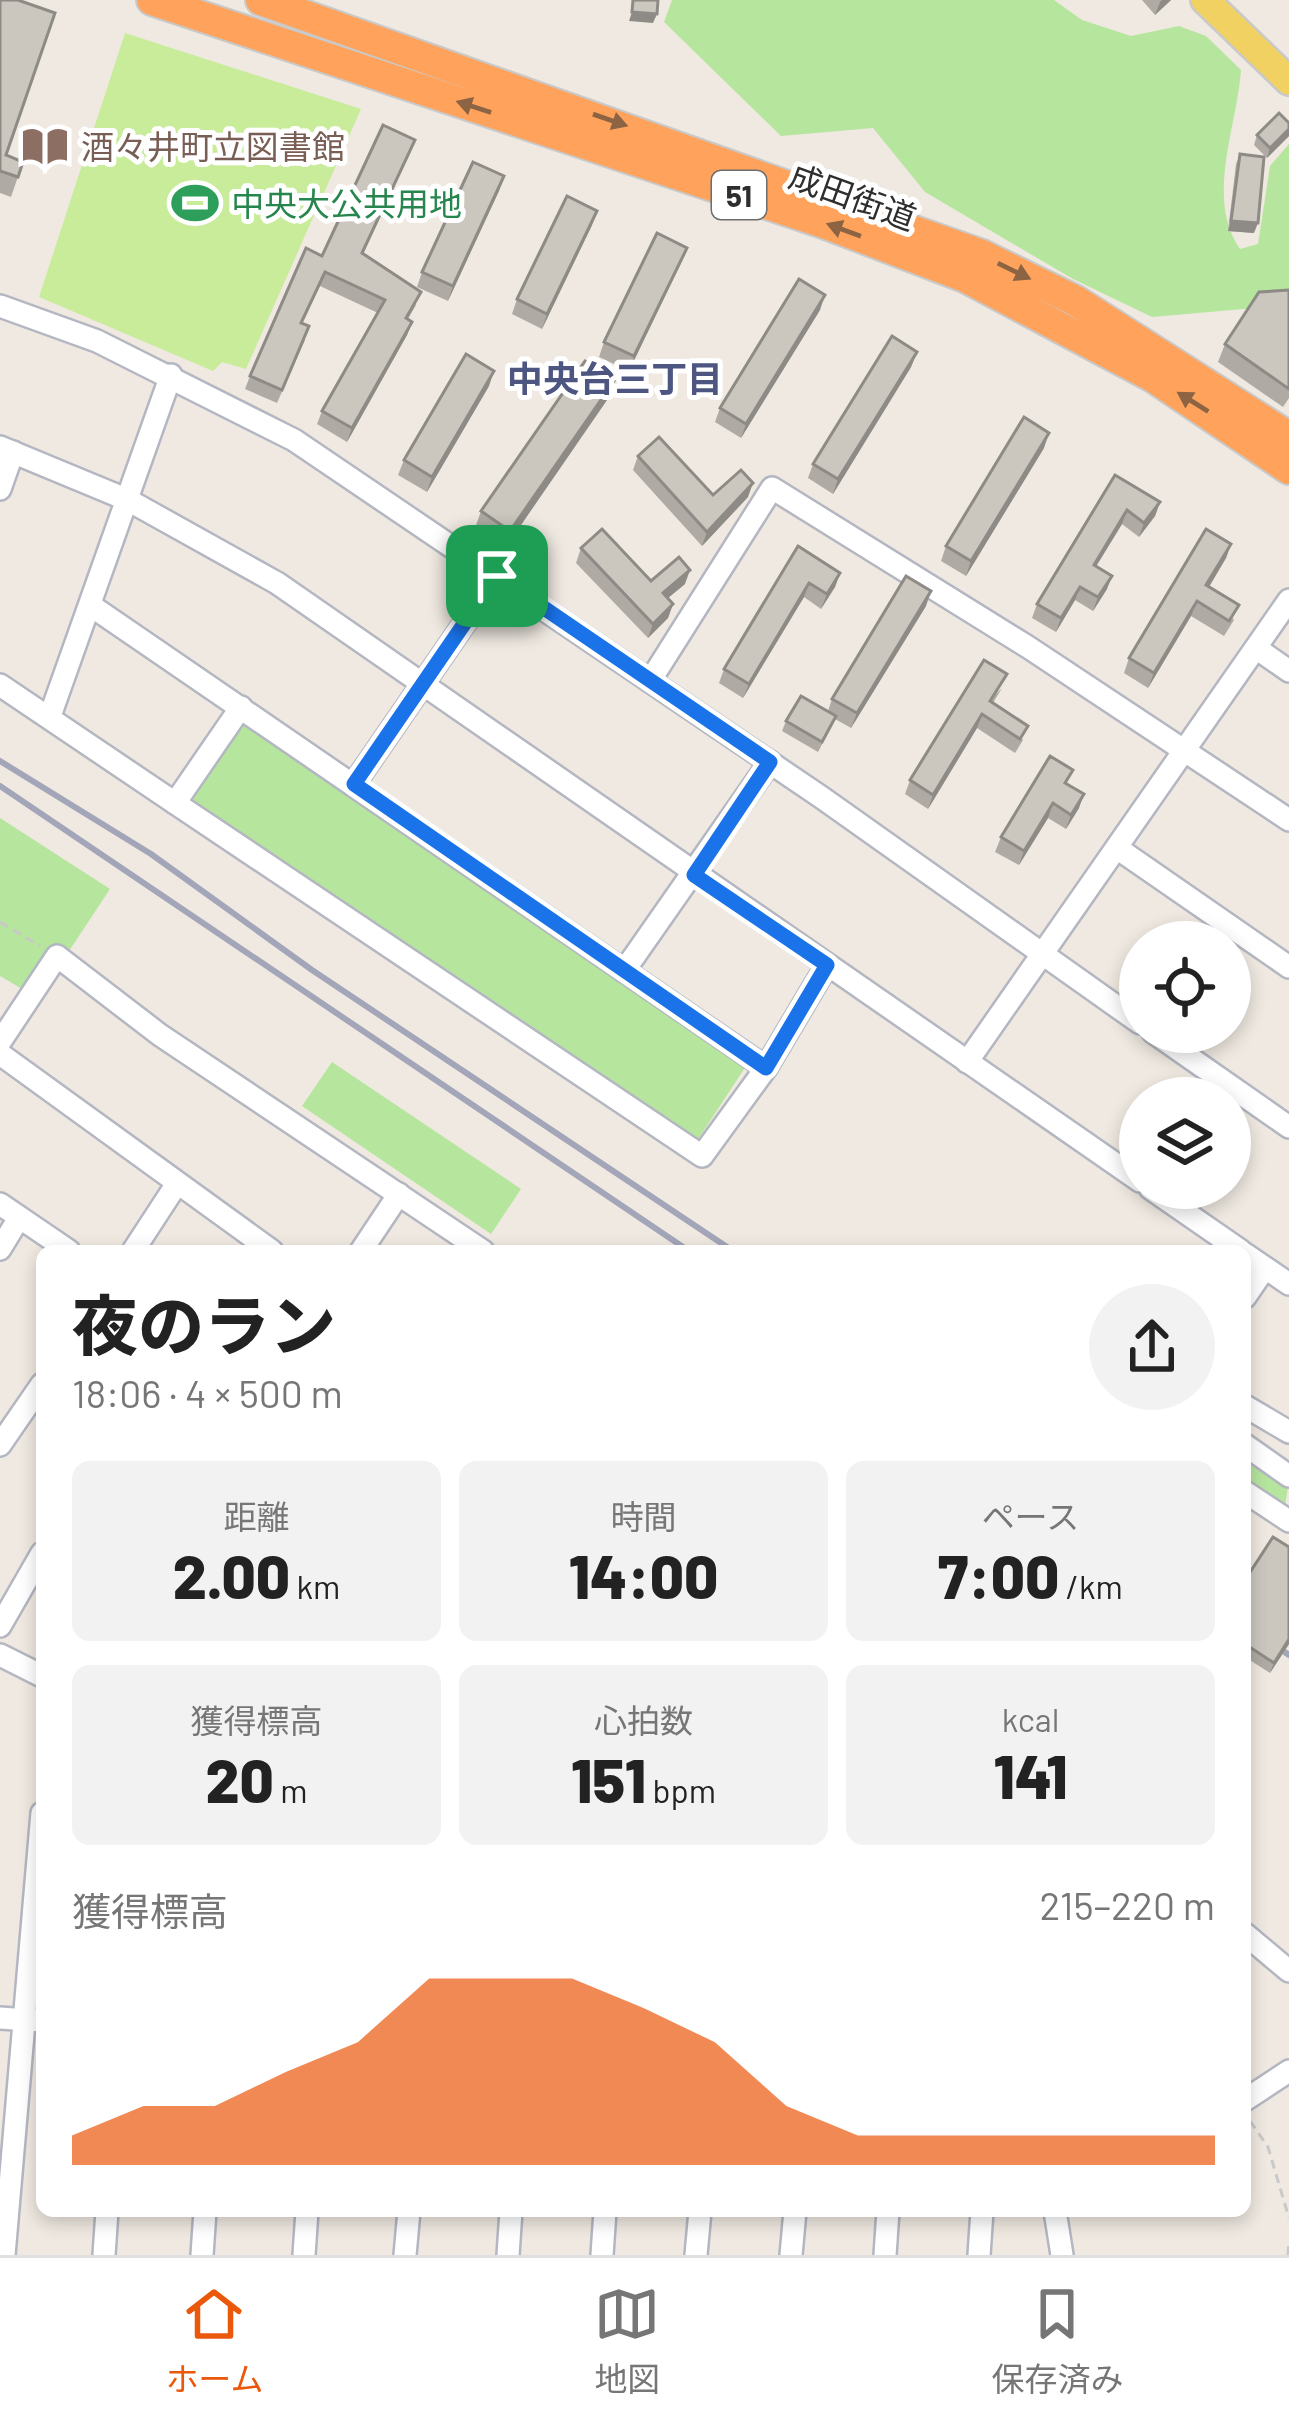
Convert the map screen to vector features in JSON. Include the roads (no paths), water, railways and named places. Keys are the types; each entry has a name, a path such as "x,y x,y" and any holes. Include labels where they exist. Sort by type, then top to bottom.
{"highway":[{"name":"成田街道","path":"152,0 821,222 964,277 1153,377 1289,469"},
{"name":"成田街道","path":"261,0 982,255 1076,301 1289,437"}],"main road":[{"path":"1205,0 1289,81"}],"street":[{"path":"0,306 97,340 257,417 770,762 1119,1008"},
{"path":"50,716 171,375"},
{"path":"0,489 7,449 128,500 277,583 1119,1166"},
{"path":"650,681 772,488 1289,820"},
{"path":"354,784 497,576"},
{"path":"968,1062 1289,600"},
{"path":"90,605 766,1068"},
{"path":"1256,648 1289,670"},
{"path":"0,685 702,1156 766,1068 827,965"},
{"path":"175,803 241,707"},
{"path":"624,971 770,762"},
{"path":"1118,848 1289,967"},
{"path":"0,1042 57,956 160,1035 474,1245"},
{"path":"1183,1053 1289,1127"},
{"path":"0,1054 176,1185 239,1241"},
{"path":"138,1245 176,1185"},
{"path":"365,1245 399,1194"},
{"path":"0,1204 60,1245"},
{"path":"1181,1209 1233,1245"},
{"path":"0,1249 19,1218"},
{"path":"1251,1258 1289,1284"},
{"path":"1251,1288 1265,1268"},
{"path":"0,1445 36,1393"},
{"path":"1251,1410 1289,1432"},
{"path":"1251,1449 1289,1476"},
{"path":"1251,1495 1287,1515"},
{"path":"0,1626 36,1563"},
{"path":"0,1655 36,1673"},
{"path":"4,2255 36,1876"},
{"path":"1251,1939 1289,1971"},
{"path":"1251,2089 1289,2071"},
{"path":"104,2255 107,2217"},
{"path":"202,2255 205,2217"},
{"path":"304,2255 307,2217"},
{"path":"405,2255 408,2217"},
{"path":"508,2255 511,2217"},
{"path":"602,2255 605,2217"},
{"path":"696,2255 699,2217"},
{"path":"791,2255 794,2217"},
{"path":"885,2255 888,2217"},
{"path":"979,2255 982,2217"},
{"path":"1056,2217 1062,2255"}],"railway":[{"path":"0,761 151,854 312,970 724,1245"},
{"path":"0,786 680,1245"},
{"path":"1251,1629 1289,1655"}],"place":[{"name":"酒々井町立図書館","path":"45,146"},
{"name":"中央大公共用地","path":"195,203"}],"district":[{"name":"中央台三丁目","path":"615,377"}]}
